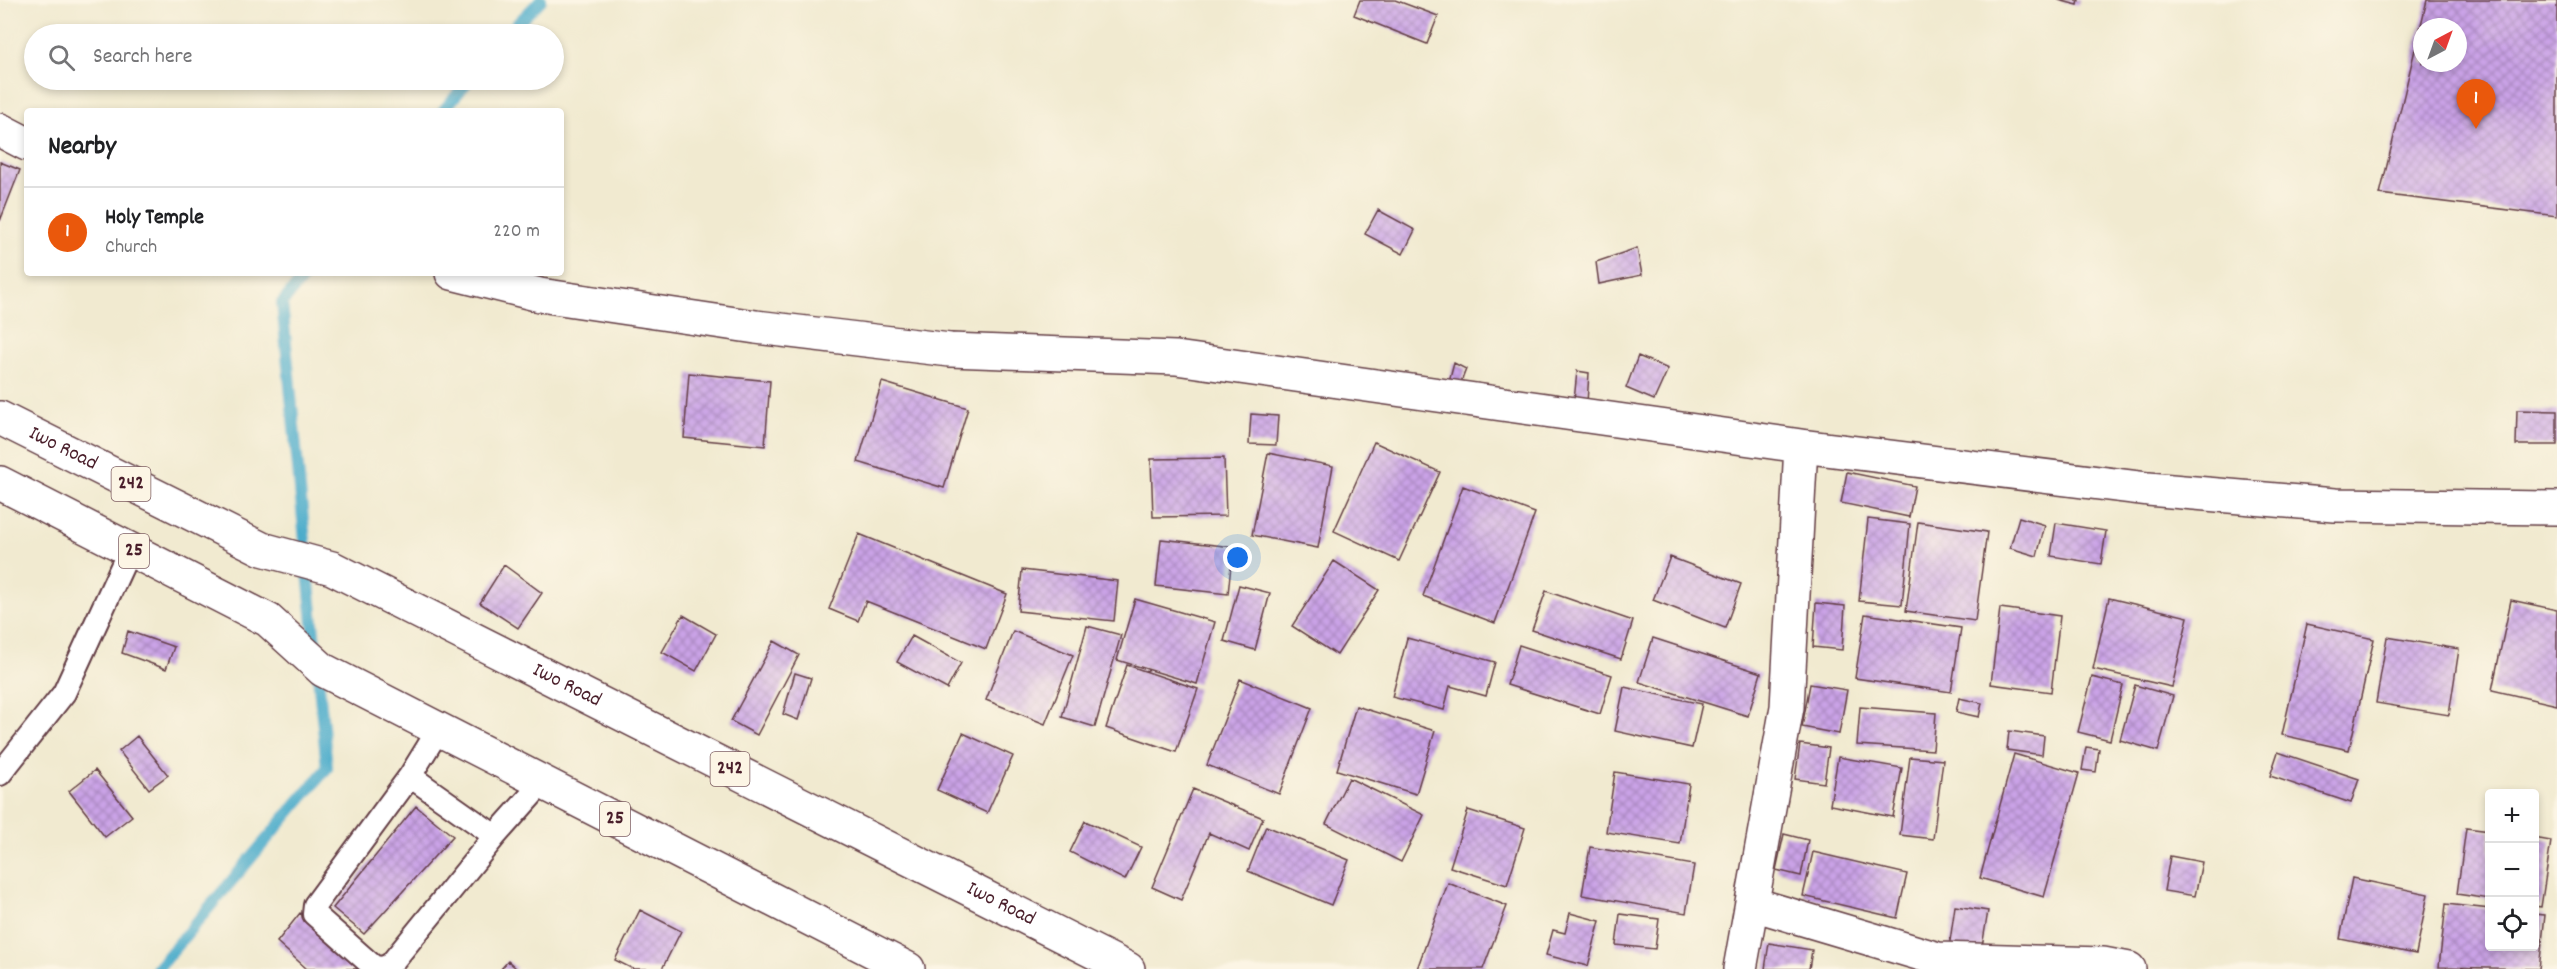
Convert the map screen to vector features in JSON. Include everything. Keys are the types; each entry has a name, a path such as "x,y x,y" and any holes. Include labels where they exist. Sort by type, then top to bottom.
{"street":[{"path":"0,130 24,142"},
{"path":"464,276 540,295 756,327 950,350 1176,358 1801,446 2171,491 2335,505 2557,508"},
{"name":"Iwo Road","path":"0,418 262,549 332,568 1128,969"},
{"path":"1740,969 1786,707 1801,446"},
{"name":"25","path":"0,483 268,620 322,670 908,969"},
{"path":"1753,904 1938,959 2103,964 2129,969"}],"lane":[{"path":"0,774 64,693 130,549"},
{"path":"439,729 410,776 315,905 314,914 321,922 374,967 382,968 390,965 495,836 543,782"},
{"path":"410,776 495,836"}],"building":[{"path":"1360,0 1395,0 1438,16 1427,44 1354,15"},
{"path":"2058,0 2079,0 2078,5"},
{"path":"2427,0 2557,0 2557,216 2380,194 2413,58 2413,72 2467,72 2467,18 2423,18"},
{"path":"0,162 20,170 0,221"},
{"path":"1378,210 1415,230 1403,254 1365,234"},
{"path":"1637,248 1642,275 1599,284 1596,262"},
{"path":"1638,356 1668,369 1654,400 1626,388"},
{"path":"1454,363 1466,369 1458,390 1448,386"},
{"path":"1577,371 1589,373 1587,403 1574,401"},
{"path":"689,373 770,381 765,446 684,438"},
{"path":"882,382 968,408 944,488 858,462"},
{"path":"2517,410 2557,411 2557,445 2516,445"},
{"path":"1251,414 1278,416 1276,445 1249,444"},
{"path":"1374,442 1440,472 1399,561 1334,531"},
{"path":"1268,453 1333,466 1318,548 1252,535"},
{"path":"1224,458 1226,516 1153,517 1151,459"},
{"path":"1847,472 1915,486 1909,517 1841,503"},
{"path":"1463,486 1535,513 1495,623 1423,596"},
{"path":"2019,517 2045,525 2037,556 2010,548"},
{"path":"1868,519 1910,524 1902,605 1859,601"},
{"path":"1918,522 1987,532 1975,621 1906,611"},
{"path":"2056,523 2106,531 2101,564 2051,556"},
{"path":"859,534 1007,594 986,649 866,601 858,621 829,609"},
{"path":"1161,539 1233,547 1228,594 1156,586"},
{"path":"1670,557 1741,584 1725,628 1653,600"},
{"path":"1334,561 1379,590 1337,655 1292,626"},
{"path":"504,565 542,593 518,628 480,603"},
{"path":"1022,570 1118,581 1114,621 1018,611"},
{"path":"1239,585 1270,593 1255,650 1224,641"},
{"path":"1546,591 1633,621 1621,659 1532,630"},
{"path":"2109,598 2188,617 2172,687 2093,669"},
{"path":"1135,599 1215,622 1197,684 1117,660"},
{"path":"2511,600 2557,610 2557,705 2492,690"},
{"path":"1816,603 1845,606 1842,650 1813,647"},
{"path":"2000,608 2060,616 2051,692 1991,684"},
{"path":"1865,614 1961,628 1951,692 1855,678"},
{"path":"683,615 716,634 696,671 662,652"},
{"path":"2307,624 2374,639 2349,750 2282,735"},
{"path":"1087,626 1121,635 1095,727 1062,717"},
{"path":"128,631 174,647 166,669 122,653"},
{"path":"1013,631 1073,655 1045,724 986,700"},
{"path":"912,636 961,663 947,689 897,662"},
{"path":"2387,637 2459,649 2449,715 2376,703"},
{"path":"1407,638 1495,662 1486,696 1450,686 1444,710 1392,697"},
{"path":"1653,638 1761,673 1748,716 1639,682"},
{"path":"774,641 799,655 757,735 731,721"},
{"path":"1519,645 1612,675 1600,714 1507,685"},
{"path":"1127,665 1198,689 1176,752 1106,728"},
{"path":"795,673 811,678 798,720 783,714"},
{"path":"2092,677 2123,685 2110,740 2078,732"},
{"path":"1240,679 1312,708 1279,794 1207,765"},
{"path":"1810,684 1847,690 1839,734 1802,727"},
{"path":"2135,685 2173,696 2158,751 2120,740"},
{"path":"1624,687 1702,704 1692,748 1615,731"},
{"path":"1959,698 1982,703 1979,717 1956,712"},
{"path":"1356,706 1435,731 1416,794 1337,770"},
{"path":"1860,707 1936,713 1933,750 1857,745"},
{"path":"2009,731 2044,736 2042,755 2007,750"},
{"path":"963,733 1013,756 987,813 937,790"},
{"path":"137,736 168,775 149,789 119,751"},
{"path":"1800,744 1829,748 1824,783 1795,779"},
{"path":"2086,747 2099,749 2096,772 2082,770"},
{"path":"2278,752 2359,779 2351,803 2270,776"},
{"path":"2014,754 2079,773 2044,897 1980,878"},
{"path":"1838,757 1902,768 1893,817 1830,805"},
{"path":"1910,757 1943,760 1933,839 1900,835"},
{"path":"95,770 132,816 105,837 69,791"},
{"path":"1615,772 1689,784 1680,844 1606,832"},
{"path":"1349,778 1424,815 1401,862 1326,824"},
{"path":"1193,789 1263,818 1249,851 1209,833 1181,900 1152,887"},
{"path":"416,806 453,836 364,934 333,908"},
{"path":"1468,810 1525,828 1507,885 1450,867"},
{"path":"1085,821 1141,847 1125,880 1070,852"},
{"path":"1266,826 1349,860 1331,905 1248,871"},
{"path":"2466,828 2485,830 2485,898 2457,894"},
{"path":"1784,834 1808,840 1801,876 1776,870"},
{"path":"2539,839 2551,841 2541,907 2539,907"},
{"path":"1590,847 1694,865 1686,913 1582,895"},
{"path":"1813,852 1907,874 1897,918 1803,896"},
{"path":"2170,856 2202,862 2195,896 2164,891"},
{"path":"2352,878 2428,894 2416,954 2340,939"},
{"path":"1448,883 1507,906 1483,969 1417,969"},
{"path":"2446,904 2485,908 2485,951 2539,951 2539,914 2545,915 2539,969 2439,967"},
{"path":"1955,906 1988,911 1981,953 1949,948"},
{"path":"640,910 681,931 662,969 633,969 615,960"},
{"path":"300,913 362,969 307,969 277,942"},
{"path":"1570,913 1600,921 1588,966 1546,955 1553,930 1565,933"},
{"path":"1620,914 1659,919 1655,949 1616,945"},
{"path":"1769,943 1812,950 1809,969 1765,969"},
{"path":"508,961 517,969 501,969"}],"waterway":[{"path":"517,24 541,0"},
{"path":"446,108 461,90"},
{"path":"157,969 327,768 282,303 304,276"}],"place":[{"name":"Holy Temple","path":"2476,129"}]}
